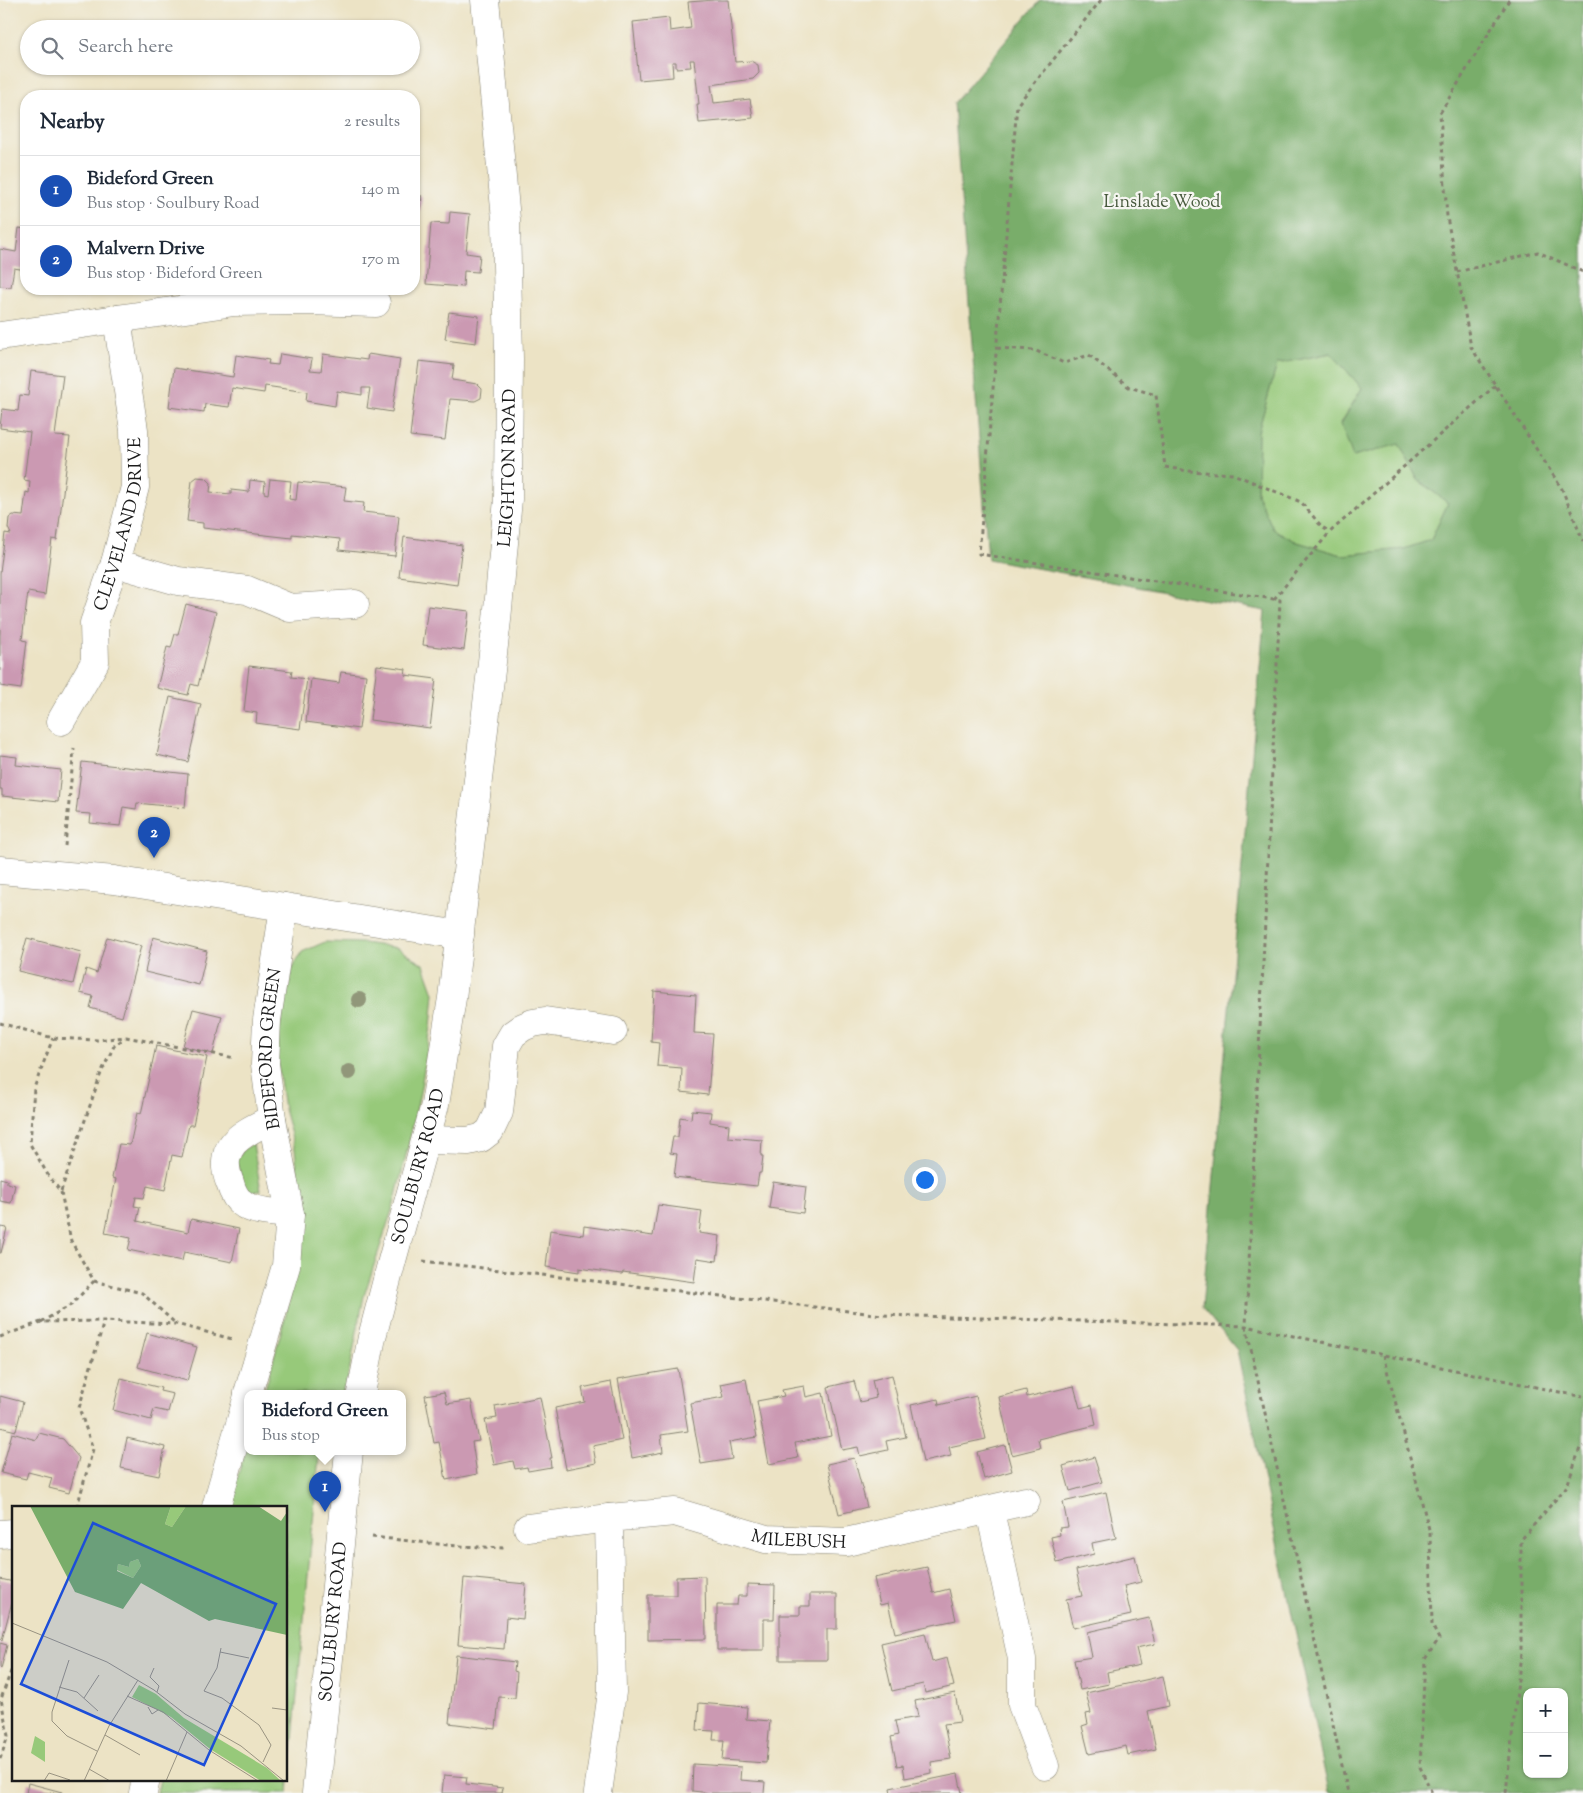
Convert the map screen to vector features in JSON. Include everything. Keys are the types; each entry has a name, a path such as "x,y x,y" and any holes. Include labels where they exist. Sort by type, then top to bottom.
{"street":[{"name":"LEIGHTON ROAD","path":"460,935 498,620 508,499 509,359 506,219 485,0"},
{"path":"0,336 234,302 307,295 376,303"},
{"name":"CLEVELAND DRIVE","path":"61,721 95,662 94,623 114,563 135,487 134,430 117,319"},
{"path":"114,563 178,581 247,590 290,608 355,604"},
{"path":"0,870 123,881 460,935"},
{"name":"BIDEFORD GREEN","path":"249,1390 286,1266 290,1214 272,1119 265,1064 267,1020 284,907"},
{"name":"SOULBURY ROAD","path":"362,1390 372,1337 437,1095 460,935"},
{"path":"426,1140 468,1141 481,1138 490,1131 499,1112 506,1046 513,1034 523,1027 545,1021 613,1031"},
{"path":"272,1119 239,1136 231,1145 226,1159 227,1176 232,1190 242,1204 266,1212 290,1214"},
{"name":"BIDEFORD GREEN","path":"216,1506 244,1409"},
{"name":"SOULBURY ROAD","path":"316,1793 349,1455"},
{"name":"MILEBUSH","path":"528,1528 675,1512 766,1539 846,1542 990,1511 1026,1501"},
{"path":"990,1511 1022,1659 1022,1705 1045,1766"},
{"path":"598,1793 612,1692 609,1518"},
{"path":"143,1793 146,1780"}],"path":[{"path":"1101,0 1017,105 979,554 1280,600 1246,1326 1348,1793"},
{"path":"1508,0 1440,113 1447,217 1471,347 1562,489 1583,541"},
{"path":"1457,272 1538,252 1583,272"},
{"path":"997,348 1034,350 1064,364 1089,355 1129,388 1156,395 1165,467 1188,471 1233,474 1301,502 1322,527 1330,532"},
{"path":"1273,599 1330,532 1496,385"},
{"path":"61,721 74,745 62,875"},
{"path":"0,1023 53,1038 97,1040 126,1037 265,1064"},
{"path":"61,1192 101,1073 114,1046 126,1037"},
{"path":"53,1038 34,1088 30,1144 48,1175 61,1192 71,1241 94,1281 142,1293 176,1324"},
{"path":"393,1257 883,1315 1246,1326 1583,1397"},
{"path":"0,1337 41,1322 71,1305 94,1281"},
{"path":"41,1322 104,1321 176,1324 261,1348"},
{"path":"77,1506 93,1449 79,1408 104,1321"},
{"path":"1383,1355 1430,1533 1432,1625 1439,1639 1425,1658 1420,1767 1432,1793"},
{"path":"1506,1793 1521,1653 1521,1540 1567,1486 1580,1448 1583,1446"},
{"path":"342,1534 457,1546 513,1549 528,1528"},
{"path":"0,1759 8,1736 1,1699 12,1669"}],"green space":[{"name":"Linslade Wood","path":"1040,0 1583,0 1583,1793 1329,1793 1237,1350 1202,1308 1265,611 988,559 954,103","holes":["1331,353 1362,388 1341,424 1353,457 1399,444 1418,480 1448,503 1431,540 1404,549 1342,555 1297,542 1273,529 1257,494 1258,432 1277,364"]},
{"path":"1331,353 1362,388 1341,423 1399,444 1418,480 1448,503 1431,540 1404,549 1342,555 1297,542 1273,529 1257,494 1258,432 1277,364"},
{"path":"325,942 364,943 398,948 424,965 434,993 431,1027 421,1088 409,1143 394,1204 364,1296 348,1378 343,1390 265,1390 289,1303 302,1213 295,1149 284,1109 277,1058 280,1026 293,967 302,952"},
{"path":"253,1144 261,1191 252,1191 245,1188 236,1161 244,1149"},
{"path":"244,1455 319,1455 288,1793 157,1793 160,1780 288,1780 288,1506 228,1506"}],"building":[{"path":"728,0 735,62 751,61 758,65 759,73 753,79 711,85 714,103 750,99 753,118 699,123 697,104 699,104 694,60 690,60 691,67 676,68 676,62 672,62 673,77 639,80 633,22 669,18 670,31 691,28 688,2"},
{"path":"420,196 422,196 420,212"},
{"path":"450,212 470,214 466,253 480,255 478,272 464,271 463,287 426,284 431,223 449,224"},
{"path":"20,228 20,269 14,268 11,287 0,286 0,249 16,252"},
{"path":"449,312 479,316 476,343 445,339"},
{"path":"280,354 312,359 310,370 321,371 323,354 367,360 368,354 400,359 392,412 367,408 370,388 362,388 362,395 337,391 335,406 306,401 307,392 265,386 264,393 232,388 229,407 205,404 204,412 169,407 174,368 233,377 236,355 269,360 268,364 278,365"},
{"path":"419,361 454,365 452,380 477,384 482,389 481,398 475,401 450,399 445,440 410,436"},
{"path":"31,371 63,375 55,436 70,437 57,540 52,539 45,595 28,592 22,640 27,641 21,689 0,686 0,573 5,533 11,534 8,528 9,518 13,515 23,516 26,492 29,493 30,481 24,480 30,432 0,427 2,409 18,411 20,395 28,396"},
{"path":"197,477 206,478 211,483 210,492 231,494 231,490 249,492 250,480 265,482 264,493 268,494 270,479 291,481 289,499 296,500 298,482 346,487 344,501 364,503 363,512 399,516 395,556 339,550 340,539 292,534 292,538 203,528 203,523 187,521 192,481"},
{"path":"404,537 462,545 457,585 399,577"},
{"path":"186,604 216,612 198,686 191,684 188,695 157,688 167,647 171,648 175,634 178,634"},
{"path":"428,606 469,611 464,650 423,645"},
{"path":"377,665 406,669 405,675 436,679 430,728 370,720"},
{"path":"249,666 292,671 291,677 307,679 300,729 256,723 257,713 244,711"},
{"path":"341,672 366,675 359,729 306,722 311,679 339,683"},
{"path":"170,697 201,704 188,762 157,755"},
{"path":"0,755 17,757 16,765 61,770 58,802 2,796 2,789 0,789"},
{"path":"82,762 188,774 185,808 137,803 136,809 123,807 120,826 90,823 91,814 76,813"},
{"path":"107,937 141,946 122,1017 90,1008 93,996 80,993 86,969 97,973"},
{"path":"153,937 207,951 199,985 145,972"},
{"path":"27,938 81,952 73,984 18,971"},
{"path":"654,991 696,995 694,1033 713,1034 708,1095 681,1092 682,1068 657,1066 659,1043 651,1042"},
{"path":"193,1009 222,1016 213,1054 183,1046"},
{"path":"156,1046 207,1057 193,1125 189,1125 182,1157 172,1155 165,1190 147,1186 144,1198 136,1197 134,1206 140,1207 137,1221 188,1232 191,1219 239,1229 232,1262 184,1252 182,1261 128,1250 131,1238 105,1233 116,1179 112,1178 119,1144 130,1145 137,1113 141,1114"},
{"path":"692,1110 711,1112 710,1122 729,1125 728,1137 762,1140 761,1156 763,1156 757,1186 674,1177 677,1154 670,1153 673,1137 678,1137 680,1117 691,1119"},
{"path":"0,1178 7,1180 7,1183 15,1185 11,1203 0,1201"},
{"path":"773,1182 806,1187 803,1213 769,1208"},
{"path":"658,1205 702,1211 699,1233 720,1236 717,1261 697,1258 694,1282 623,1272 622,1274 579,1268 579,1272 546,1267 550,1230 583,1235 584,1226 653,1236"},
{"path":"0,1227 7,1228 1,1253 0,1253"},
{"path":"147,1333 197,1347 187,1381 138,1367"},
{"path":"678,1369 688,1431 661,1435 663,1452 632,1458 618,1379"},
{"path":"892,1375 906,1437 886,1441 888,1450 860,1456 858,1447 842,1450 828,1387 854,1381 860,1402 876,1398 872,1380"},
{"path":"121,1378 161,1388 160,1391 173,1394 168,1412 154,1409 151,1420 113,1410"},
{"path":"746,1379 757,1437 729,1442 732,1459 701,1464 690,1403 724,1397 721,1384"},
{"path":"611,1382 622,1440 593,1446 596,1463 566,1469 555,1408 585,1402 582,1388"},
{"path":"804,1386 806,1397 823,1393 831,1436 795,1443 798,1458 769,1464 757,1401 784,1396 782,1390"},
{"path":"1074,1386 1080,1408 1092,1405 1096,1425 1038,1439 1040,1448 1012,1455 999,1397 1026,1390 1027,1397"},
{"path":"444,1392 447,1404 471,1400 479,1441 472,1442 477,1474 446,1480 439,1442 434,1443 425,1395"},
{"path":"0,1396 23,1402 16,1431 0,1427"},
{"path":"976,1396 986,1439 949,1447 951,1456 923,1462 911,1405 938,1399 939,1405"},
{"path":"540,1397 552,1458 550,1458 551,1467 528,1471 527,1467 515,1469 513,1461 494,1465 485,1420 497,1418 495,1406"},
{"path":"12,1433 36,1440 39,1433 63,1439 79,1458 69,1493 49,1488 52,1478 28,1472 26,1479 1,1473"},
{"path":"127,1438 165,1447 159,1476 121,1468"},
{"path":"1005,1445 1012,1471 984,1479 977,1452"},
{"path":"1094,1457 1102,1482 1070,1491 1063,1466"},
{"path":"854,1458 867,1507 839,1514 827,1464"},
{"path":"1106,1492 1116,1538 1092,1543 1094,1554 1057,1563 1051,1537 1060,1535 1059,1528 1068,1527 1063,1502"},
{"path":"1135,1556 1141,1582 1124,1586 1131,1615 1073,1628 1066,1599 1082,1596 1076,1570"},
{"path":"927,1567 933,1593 949,1589 956,1620 895,1633 888,1603 880,1605 874,1578"},
{"path":"705,1576 706,1639 648,1640 648,1595 676,1595 676,1577"},
{"path":"464,1578 526,1584 523,1619 506,1617 504,1649 458,1645"},
{"path":"0,1579 12,1582 12,1602 2,1640 0,1639"},
{"path":"747,1584 775,1585 774,1619 764,1619 764,1650 717,1650 717,1605 737,1605 738,1596 747,1596"},
{"path":"810,1594 837,1594 837,1629 827,1629 827,1660 780,1660 780,1615 800,1615 800,1606 810,1606"},
{"path":"1149,1618 1155,1644 1136,1648 1140,1665 1107,1672 1109,1684 1080,1690 1074,1660 1092,1657 1087,1632"},
{"path":"925,1633 932,1662 947,1658 954,1686 925,1693 923,1684 892,1691 881,1643"},
{"path":"0,1643 7,1645 1,1669 0,1668"},
{"path":"456,1655 515,1662 514,1671 517,1672 515,1698 499,1697 496,1729 449,1723"},
{"path":"1163,1676 1169,1706 1148,1711 1156,1749 1128,1755 1126,1746 1089,1754 1082,1726 1088,1724 1086,1714 1091,1713 1086,1693"},
{"path":"955,1693 960,1722 944,1724 951,1759 931,1762 932,1773 905,1778 903,1765 897,1766 891,1737 898,1735 895,1721 918,1717 915,1701"},
{"path":"699,1703 747,1707 746,1719 770,1721 766,1763 722,1760 724,1740 713,1740 714,1731 697,1730"},
{"path":"693,1764 741,1767 740,1780 765,1782 764,1793 692,1791"},
{"path":"958,1774 962,1793 891,1793 890,1788"},
{"path":"444,1775 467,1777 466,1784 503,1788 502,1793 442,1793"},
{"path":"28,1783 62,1792 62,1793 26,1793"}],"place":[{"name":"Malvern Drive","path":"154,858"},
{"name":"Bideford Green","path":"325,1512"}]}
